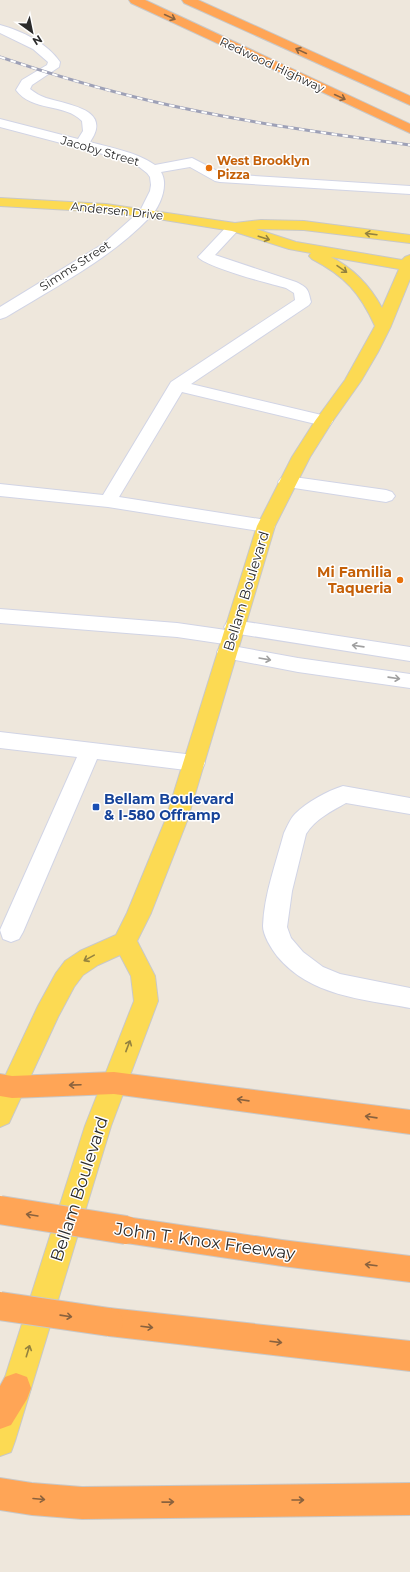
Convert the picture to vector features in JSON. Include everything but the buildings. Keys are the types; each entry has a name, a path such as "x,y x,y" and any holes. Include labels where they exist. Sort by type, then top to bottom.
{"highway":[{"name":"Redwood Highway","path":"135,0 410,129"},
{"name":"Redwood Highway","path":"188,0 410,101"},
{"path":"6,1086 114,1083 410,1122"},
{"name":"John T. Knox Freeway","path":"0,1210 267,1251 410,1269"},
{"path":"0,1306 108,1322 410,1356"},
{"path":"0,1414 16,1388"},
{"path":"0,1494 32,1499 82,1503 410,1499"}],"main road":[{"name":"Andersen Drive","path":"0,202 106,208 146,213 234,227 294,246 409,264"},
{"name":"Andersen Drive","path":"234,227 259,224 295,224 410,239"},
{"path":"294,246 336,265 354,279 370,300 383,326"},
{"name":"Bellam Boulevard","path":"0,1441 98,1126 146,1001 146,984 141,970 125,942 157,870 176,821 259,546 266,526 287,482 324,421 362,367 383,326 409,264"},
{"path":"0,1115 6,1086 65,980 74,968 89,958 125,942"}],"street":[{"path":"0,29 28,42 51,56 54,62 53,67 27,83 23,90 30,96 84,115 90,120 89,133 81,145"},
{"name":"Jacoby Street","path":"0,123 123,155 143,163 153,170 157,177 157,191 146,213"},
{"path":"153,170 192,162 220,178 410,190"},
{"name":"Simms Street","path":"0,314 108,247 146,213"},
{"path":"108,501 177,386 303,302 301,291 291,285 223,264 206,257 234,227"},
{"path":"177,386 324,421"},
{"path":"287,482 386,496"},
{"path":"0,490 108,501 266,526"},
{"path":"0,616 177,630 230,639 410,654"},
{"path":"230,639 298,665 410,680"},
{"path":"0,740 194,763"},
{"path":"11,932 90,751"},
{"path":"410,806 343,794 314,811 302,821 295,833 280,892 276,927 281,943 294,959 314,974 336,984 410,998"}],"railway":[{"path":"0,57 94,86 215,115 410,145"}],"place":[{"name":"West Brooklyn Pizza","path":"209,168"},
{"name":"Mi Familia Taqueria","path":"400,580"},
{"name":"Bellam Boulevard & I-580 Offramp","path":"96,807"}]}
